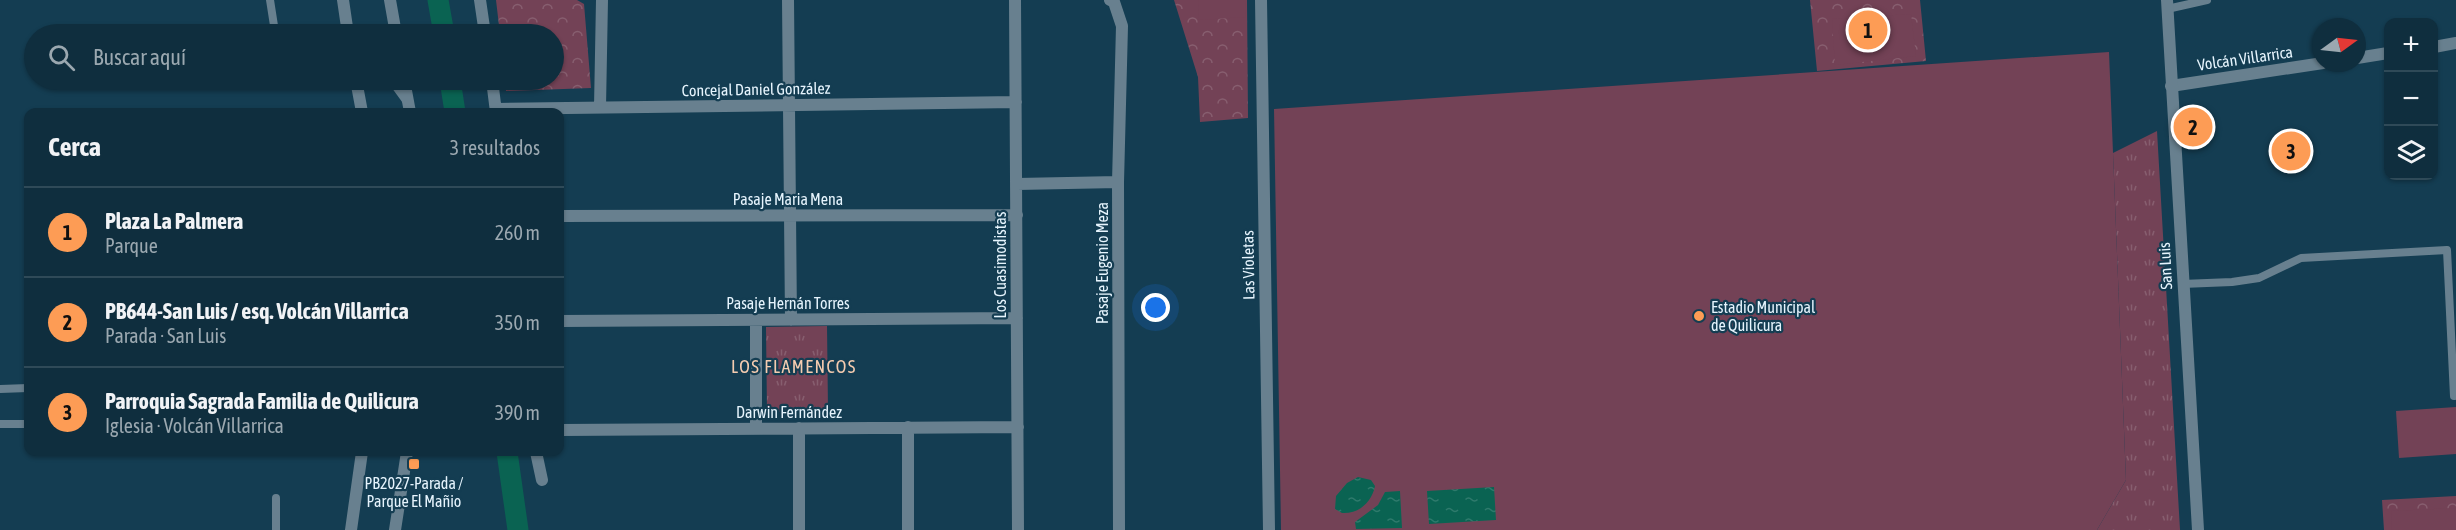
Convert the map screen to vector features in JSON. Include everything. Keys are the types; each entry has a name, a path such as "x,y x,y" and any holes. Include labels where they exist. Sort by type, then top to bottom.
{"street":[{"path":"343,0 347,24"},
{"path":"390,0 394,24"},
{"path":"480,0 484,24"},
{"path":"600,108 602,0"},
{"path":"788,0 791,320"},
{"name":"Los Cuasimodistas","path":"1015,0 1018,530"},
{"name":"Pasaje Eugenio Meza","path":"1110,0 1114,2 1122,26 1118,182 1119,530"},
{"name":"Las Violetas","path":"1261,0 1269,530"},
{"name":"San Luis","path":"2167,4 2198,530"},
{"path":"2438,46 2456,43"},
{"path":"2366,57 2384,54"},
{"name":"Volcán Villarrica","path":"2171,86 2312,65"},
{"path":"358,90 361,108"},
{"path":"406,90 409,108"},
{"path":"493,90 496,108"},
{"name":"Concejal Daniel González","path":"564,109 1016,102"},
{"path":"1017,184 1118,182"},
{"name":"Pasaje Maria Mena","path":"564,216 1017,215"},
{"name":"Pasaje Hernán Torres","path":"564,321 1017,318"},
{"path":"756,320 756,428"},
{"path":"908,427 908,530"},
{"name":"Darwin Fernández","path":"564,430 1018,427"},
{"path":"799,428 799,530"},
{"path":"351,530 361,456"},
{"path":"395,530 406,456"},
{"path":"537,456 542,480"}],"lane":[{"path":"270,0 274,24"},
{"path":"2167,4 2207,0"},
{"path":"397,90 408,108"},
{"path":"2182,284 2232,282 2259,278 2301,258 2447,250 2454,396"},
{"path":"0,389 24,388"},
{"path":"0,424 24,424"},
{"path":"276,498 276,530"}],"green space":[{"path":"496,0 577,0 584,4 591,88 564,89 564,24 499,24"},
{"path":"1174,0 1247,0 1248,118 1200,122 1198,77"},
{"path":"1198,0 1245,0 1246,17 1199,20"},
{"path":"1810,0 1920,0 1926,61 1817,71"},
{"path":"1911,14 1916,56 1835,65 1832,19"},
{"name":"Estadio Municipal de Quilicura","path":"2109,52 2126,480 2097,530 1281,530 1274,109"},
{"path":"2157,131 2180,530 2097,530 2126,480 2113,153"},
{"path":"827,326 828,411 767,412 766,327"},
{"path":"2456,407 2456,454 2399,458 2396,411"},
{"path":"2456,496 2456,530 2384,530 2382,500"},
{"path":"2456,508 2456,530 2392,530 2391,511"}],"water":[{"path":"1358,477 1371,480 1375,486 1368,502 1348,513 1335,509 1336,496 1347,483"},
{"path":"1494,487 1496,520 1429,524 1427,491"},
{"path":"1400,491 1402,528 1356,529 1355,522 1378,505 1385,492"}],"waterway":[{"path":"438,0 442,24"},
{"path":"452,90 454,108"},
{"path":"508,456 518,530"}],"place":[{"name":"Plaza La Palmera","path":"1868,30"},
{"name":"PB644-San Luis / esq. Volcán Villarrica","path":"2193,127"},
{"name":"Parroquia Sagrada Familia de Quilicura","path":"2291,151"},
{"name":"Estadio Municipal de Quilicura","path":"1699,316"},
{"name":"PB2027-Parada / Parque El Mañio","path":"414,464"}],"district":[{"name":"LOS FLAMENCOS","path":"794,367"}]}
